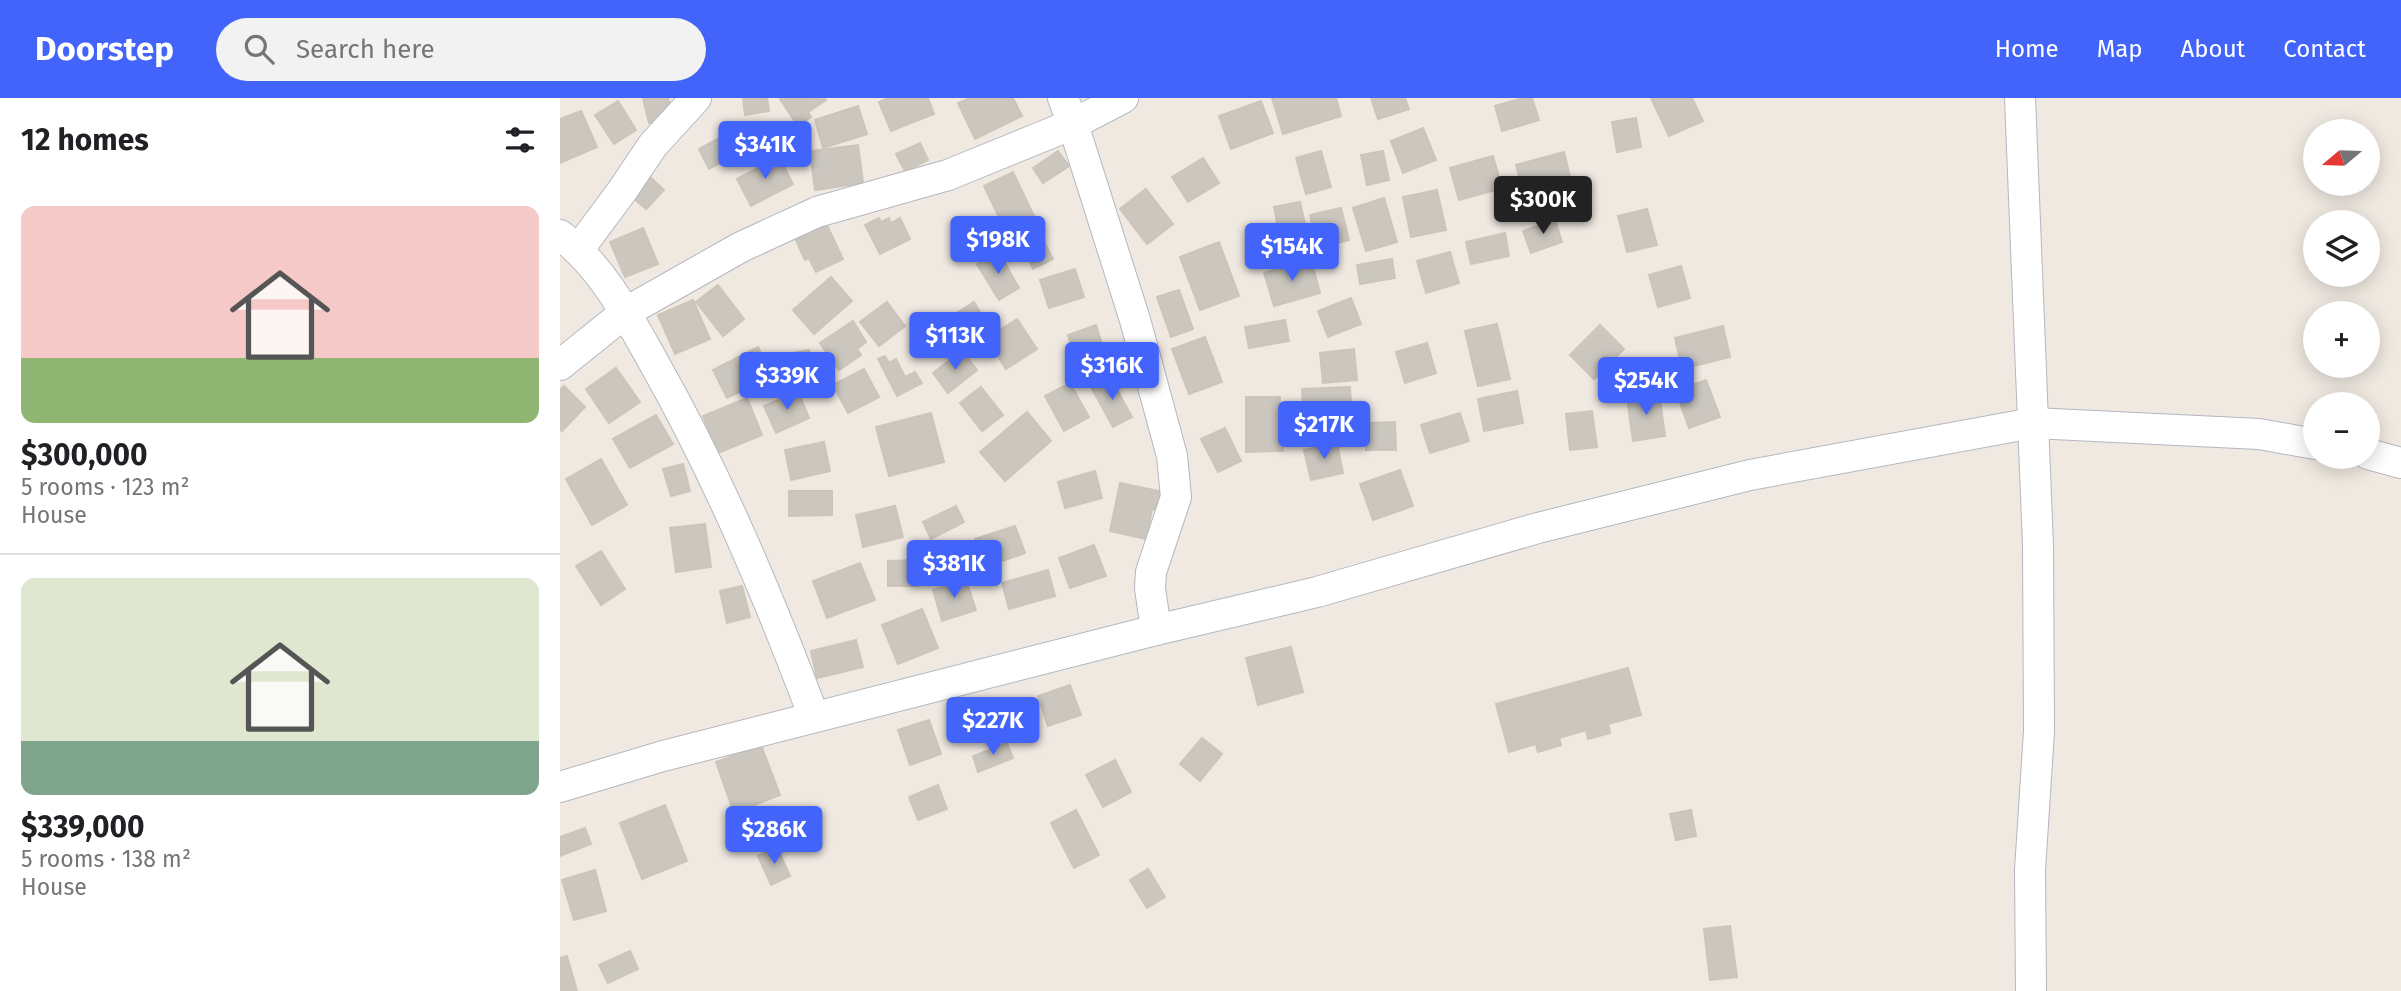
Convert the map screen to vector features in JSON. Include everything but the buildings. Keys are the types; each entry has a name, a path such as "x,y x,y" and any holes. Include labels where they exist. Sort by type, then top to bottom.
{"street":[{"path":"696,98 653,145 622,191 570,242 626,312 678,406 726,502 776,616 814,717"},
{"path":"560,365 626,312 741,247 817,212 948,175 1068,111 1124,98"},
{"path":"2020,98 2038,546 2039,731 2030,870 2031,991"},
{"path":"1068,111 1135,320 1172,456 1176,497 1151,572 1150,588 1156,630"},
{"path":"560,787 663,756 1156,630 1317,592 1538,528 1750,475 2033,423 2259,434 2303,442"},
{"path":"2380,457 2401,463"}]}
